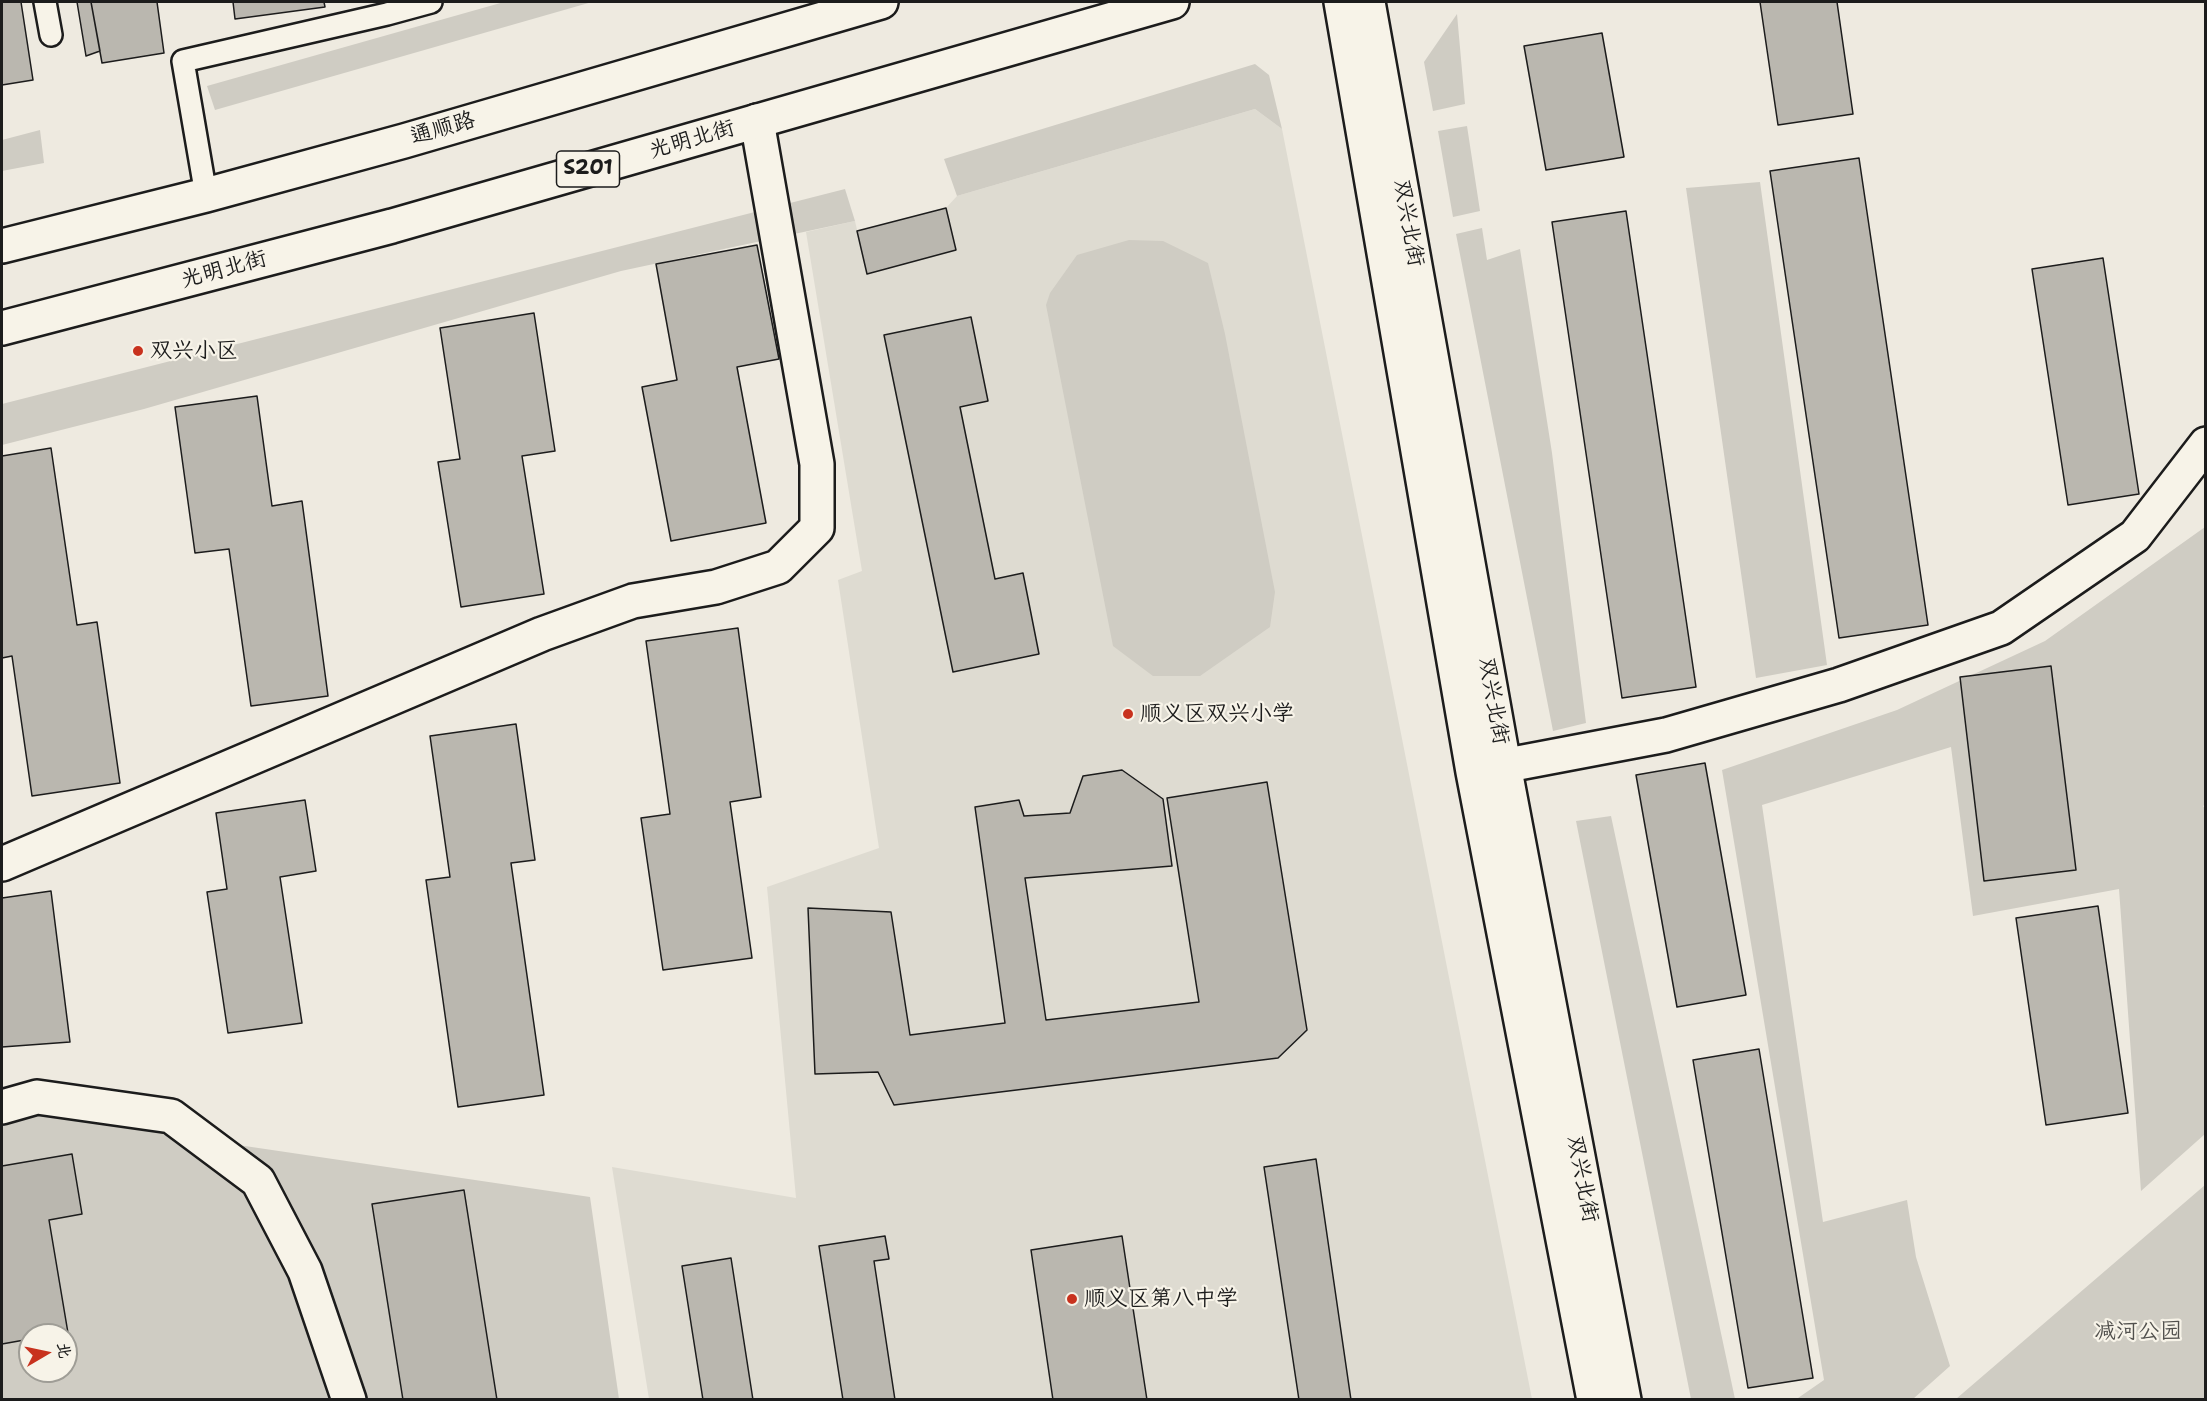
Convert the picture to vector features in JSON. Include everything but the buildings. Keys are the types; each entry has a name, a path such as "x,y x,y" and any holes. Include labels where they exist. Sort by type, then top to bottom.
{"street":[{"name":"通顺路","path":"2,246 206,195 404,141 881,2"},
{"name":"光明北街","path":"2,328 381,229 1172,2"},
{"name":"双兴北街","path":"1341,2 1489,769 1624,1400"},
{"name":"双兴北街","path":"1368,2 1489,769 1594,1400"},
{"path":"2,864 542,634 633,601 716,587 778,567 817,528 817,464 757,121"},
{"path":"1489,769 1666,735 1839,685 2001,628 2135,536 2205,444"},
{"path":"2,1107 38,1097 171,1116 258,1181 305,1271 349,1400"}],"lane":[{"path":"45,2 51,35"},
{"path":"206,195 183,61 385,8 430,2"}],"shaded area":[{"name":"顺义区双兴小学","path":"1255,109 1282,129 1532,1399 649,1399 612,1167 796,1198 767,887 879,848 838,580 862,571 806,232 855,221 867,274 956,250 946,208 957,196"}],"green space":[{"path":"504,2 592,2 215,110 207,86"},
{"path":"1457,14 1465,104 1433,111 1424,62"},
{"path":"1255,64 1269,75 1282,129 1255,109 957,196 944,159"},
{"path":"1467,126 1480,211 1453,217 1438,131"},
{"path":"40,130 44,163 2,171 2,140"},
{"path":"1760,182 1827,665 1756,678 1686,188"},
{"path":"845,189 855,221 621,271 144,409 2,445 2,404"},
{"path":"1482,228 1487,260 1520,249 1552,453 1586,723 1553,731 1456,234"},
{"path":"1129,240 1163,241 1208,263 1225,334 1275,592 1270,627 1200,676 1153,676 1113,646 1046,305 1050,293 1077,255"},
{"path":"2205,527 2206,804 2203,806 2206,810 2205,1134 2141,1191 2119,889 1973,916 1951,747 1762,805 1823,1222 1907,1200 1916,1257 1950,1366 1913,1399 1798,1399 1824,1380 1722,770 1897,710 2045,641"},
{"path":"1611,816 1735,1399 1691,1399 1576,821"},
{"path":"16,1104 184,1137 590,1197 619,1399 2,1399 2,1117"},
{"name":"减河公园","path":"2205,1185 2205,1399 1956,1399"}],"place":[{"name":"双兴小区","path":"138,351"},
{"name":"顺义区双兴小学","path":"1128,714"},
{"name":"顺义区第八中学","path":"1072,1299"}]}
